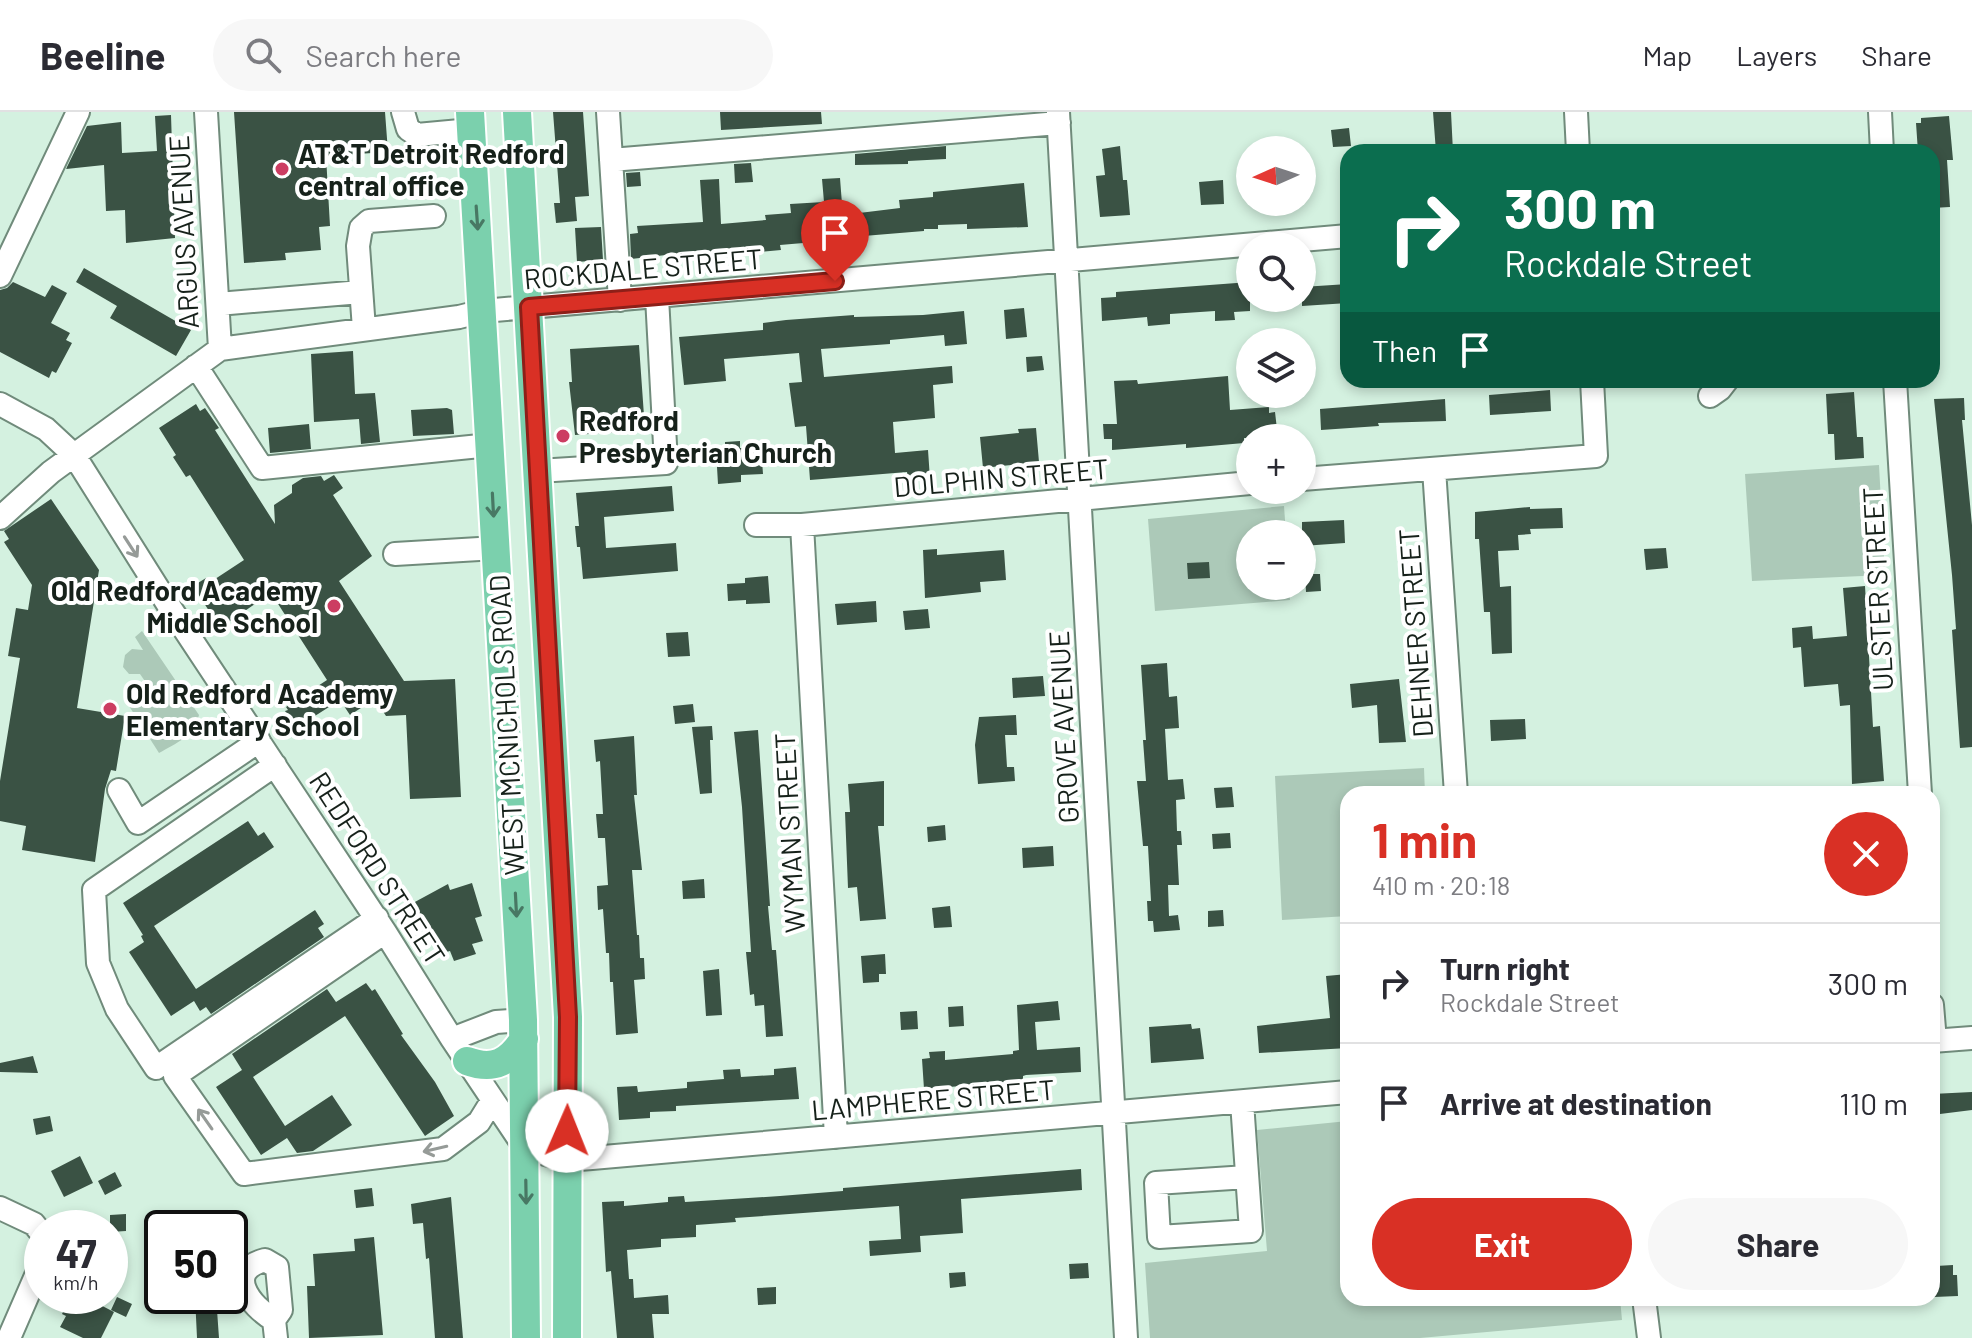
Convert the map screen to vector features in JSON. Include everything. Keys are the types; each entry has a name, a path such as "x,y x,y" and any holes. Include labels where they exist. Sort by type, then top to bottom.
{"main road":[{"name":"WEST MCNICHOLS ROAD","path":"517,112 568,1017 567,1338"},
{"name":"WEST MCNICHOLS ROAD","path":"471,121 523,1030 526,1338"},
{"path":"486,368 511,360 533,366"},
{"path":"519,947 564,945"},
{"path":"459,1050 487,1066 505,1062 523,1030 568,1017"}],"street":[{"path":"0,276 78,112"},
{"name":"ARGUS AVENUE","path":"206,112 220,349"},
{"path":"403,112 408,129 417,135 471,121"},
{"path":"608,112 620,300"},
{"path":"1576,112 1578,144"},
{"path":"1880,112 1882,144"},
{"path":"611,160 1058,118"},
{"name":"GROVE AVENUE","path":"1058,118 1126,1338"},
{"path":"364,329 358,246 361,228 369,221 434,216"},
{"name":"ROCKDALE STREET","path":"0,518 48,474 220,349 483,311 1340,237"},
{"path":"218,304 361,292"},
{"path":"538,471 666,463 657,297"},
{"path":"196,366 262,468 490,445"},
{"path":"1316,478 1596,456 1592,388"},
{"path":"1710,396 1721,388"},
{"name":"ULSTER STREET","path":"1895,388 1920,786"},
{"name":"REDFORD STREET","path":"0,404 46,429 74,455 525,1148"},
{"name":"DEHNER STREET","path":"1434,469 1455,786"},
{"name":"DOLPHIN STREET","path":"756,525 802,525 1236,484"},
{"name":"WYMAN STREET","path":"802,525 836,1137"},
{"path":"395,554 496,548"},
{"path":"119,790 138,823 259,741"},
{"path":"275,765 94,890 98,963 117,1009 156,1068 381,925"},
{"path":"381,925 175,1076 244,1174 443,1149 479,1122 492,1101"},
{"path":"459,1050 496,1022 523,1030"},
{"path":"1940,1041 1972,1038"},
{"name":"LAMPHERE STREET","path":"525,1148 566,1160 1340,1093"},
{"path":"1156,1183 1159,1237 1251,1231 1242,1102"},
{"path":"1118,1186 1247,1177"},
{"path":"0,1208 24,1219"},
{"path":"9,1338 24,1303"},
{"path":"1645,1306 1649,1338"}],"green space":[{"path":"1879,465 1885,575 1752,581 1745,474"},
{"path":"1284,506 1285,520 1236,520 1236,600 1290,600 1155,611 1148,519"},
{"path":"142,631 199,715 189,734 159,753 129,706 151,690 140,674 129,674 123,667 125,655 132,649 143,650 135,637"},
{"path":"1424,768 1425,786 1340,786 1340,916 1282,920 1275,776"},
{"path":"1340,1122 1340,1306 1621,1306 1622,1320 1420,1338 1150,1338 1145,1263 1267,1251 1257,1130"}],"building":[{"name":"AT&T Detroit Redford central office","path":"234,112 385,112 388,152 326,156 330,226 319,227 321,250 285,253 286,260 244,263"},
{"path":"553,112 583,112 589,196 575,197 577,221 556,223 554,203 560,203"},
{"path":"720,112 821,112 822,124 721,130"},
{"path":"1433,112 1451,112 1453,144 1435,144"},
{"path":"171,115 175,238 126,243 125,210 106,211 104,165 66,169 87,126 121,122 122,153 157,151 155,116"},
{"path":"1949,116 1953,160 1947,160 1950,207 1940,208 1940,144 1917,144 1916,123 1921,123 1921,118"},
{"path":"1349,128 1351,144 1333,147 1331,130"},
{"path":"946,146 946,159 908,161 908,164 855,165 855,154"},
{"path":"1120,146 1130,215 1100,217 1096,176 1105,175 1102,149"},
{"path":"751,163 753,182 735,183 734,164"},
{"path":"640,172 641,186 627,187 626,173"},
{"path":"840,178 842,204 850,203 851,214 900,208 899,200 933,197 933,192 1024,183 1028,227 967,229 967,224 938,225 938,229 815,240 780,245 781,250 712,258 666,260 666,255 631,259 630,234 638,233 637,226 703,222 700,180 719,179 721,224 766,220 765,215 791,213 790,204 824,202 822,179"},
{"path":"1223,180 1224,204 1201,205 1199,182"},
{"path":"601,227 603,260 577,262 575,228"},
{"path":"84,268 191,330 176,356 110,318 117,306 76,282"},
{"path":"13,282 45,297 52,285 67,293 51,323 70,333 66,340 72,343 56,373 52,371 49,378 0,352 0,290"},
{"path":"1236,283 1235,320 1215,321 1215,311 1170,314 1170,324 1148,326 1147,317 1102,321 1101,298 1116,297 1116,292"},
{"path":"1340,285 1340,304 1316,305 1316,286"},
{"path":"1024,308 1027,337 1006,339 1004,310"},
{"path":"964,311 967,344 945,346 944,335 890,340 890,344 821,349 824,377 952,366 953,383 933,385 935,418 893,422 895,453 928,450 930,479 908,481 907,472 810,480 806,426 795,427 789,383 802,382 799,353 724,359 726,381 684,385 679,337 763,330 763,323 786,320"},
{"path":"639,345 645,430 575,435 569,382 572,382 570,349"},
{"path":"353,351 355,394 375,393 380,442 361,444 359,419 314,422 311,354"},
{"path":"1042,356 1044,370 1027,372 1026,357"},
{"path":"1228,376 1230,410 1269,408 1269,413 1275,412 1276,424 1236,424 1236,444 1112,450 1112,439 1104,439 1103,424 1117,424 1114,381 1137,380 1138,384"},
{"path":"1550,390 1551,411 1490,415 1489,395"},
{"path":"1854,392 1857,437 1863,437 1864,458 1835,460 1834,434 1828,434 1826,394"},
{"path":"1964,398 1965,420 1962,420 1972,525 1972,747 1960,748 1952,630 1956,629 1952,575 1934,399"},
{"path":"1445,399 1446,421 1378,423 1379,426 1321,430 1320,409"},
{"path":"196,404 200,411 205,408 219,428 215,430 275,524 274,505 292,493 292,485 303,478 321,476 324,481 334,475 343,488 333,495 372,556 339,581 404,681 455,679 461,797 410,799 406,715 386,716 375,699 350,715 340,700 296,728 285,711 288,710 286,707 327,680 271,593 220,628 193,586 206,578 209,583 244,560 190,475 186,477 173,457 176,455 159,428"},
{"path":"411,410 452,410 454,434 413,436"},
{"path":"309,424 311,449 270,453 268,428"},
{"path":"1036,428 1039,462 983,468 980,437"},
{"path":"740,441 740,448 761,447 763,474 741,475 741,482 718,484 716,450 725,449 725,442"},
{"path":"672,486 674,511 604,517 606,548 676,543 678,571 583,579 575,526 579,526 576,493"},
{"path":"51,499 99,570 77,708 125,716 116,771 111,770 105,789 95,862 22,850 26,826 0,821 0,781 20,658 8,656 16,608 28,610 32,585 4,542 9,539 4,531"},
{"path":"1530,507 1562,508 1563,528 1530,529 1531,534 1518,535 1519,550 1498,551 1500,587 1511,586 1512,653 1492,654 1490,612 1484,612 1479,539 1475,539 1475,512"},
{"path":"1344,520 1345,543 1316,545 1316,521"},
{"path":"1666,548 1668,568 1646,570 1644,549"},
{"path":"937,549 937,555 1004,550 1006,580 980,582 981,592 925,598 923,550"},
{"path":"1209,562 1210,578 1188,579 1187,563"},
{"path":"1316,574 1320,574 1321,591 1316,591"},
{"path":"768,576 770,603 728,601 727,584 745,583 745,578"},
{"path":"1865,586 1873,727 1880,726 1884,781 1852,784 1850,705 1840,706 1838,684 1804,687 1801,647 1793,648 1792,628 1812,626 1813,639 1847,636 1843,588"},
{"path":"876,601 877,622 837,625 835,604"},
{"path":"928,609 930,628 905,630 903,611"},
{"path":"688,632 690,656 668,657 666,633"},
{"path":"1167,663 1169,697 1177,696 1179,728 1165,729 1168,780 1183,779 1185,799 1176,800 1177,831 1181,831 1182,845 1177,845 1179,885 1168,885 1169,916 1178,915 1180,930 1154,932 1153,921 1148,921 1147,901 1151,901 1148,846 1143,846 1137,781 1146,781 1141,665"},
{"path":"1043,676 1045,696 1013,698 1012,678"},
{"path":"1399,679 1406,742 1379,743 1377,705 1352,708 1350,684"},
{"path":"693,704 695,722 675,724 673,706"},
{"path":"1016,715 1017,735 1005,735 1007,767 1014,767 1015,781 978,784 975,745 979,717"},
{"path":"1525,719 1526,739 1491,741 1490,720"},
{"path":"712,726 712,793 700,794 692,727"},
{"path":"758,730 768,906 772,950 776,950 783,1036 766,1037 764,1005 755,1006 754,994 750,995 746,952 751,952 734,732"},
{"path":"634,736 637,795 634,795 642,870 632,870 637,935 640,958 644,958 645,979 634,980 638,1033 616,1035 613,982 610,982 609,953 606,953 603,909 598,910 597,886 608,885 605,838 598,838 596,814 603,814 600,761 596,762 594,740"},
{"path":"884,781 884,826 878,826 886,919 860,921 857,887 848,888 845,812 850,812 848,784"},
{"path":"1232,787 1234,807 1216,808 1214,788"},
{"path":"248,821 258,836 264,832 274,847 154,926 196,989 315,910 324,924 318,928 324,937 211,1014 206,1007 200,1011 194,1001 171,1016 129,952 144,942 143,935 123,903"},
{"path":"945,825 946,840 928,842 927,827"},
{"path":"1230,833 1231,848 1213,849 1212,834"},
{"path":"1053,846 1054,866 1023,868 1022,848"},
{"path":"704,879 705,898 683,899 682,881"},
{"path":"472,883 482,916 475,918 483,941 472,944 476,954 454,961 450,951 439,954 431,932 425,934 413,903 448,884 450,890"},
{"path":"950,906 952,927 934,928 932,908"},
{"path":"1223,910 1224,926 1208,927 1208,911"},
{"path":"885,954 886,974 879,974 879,982 863,983 861,956"},
{"path":"719,969 722,1015 706,1016 703,971"},
{"path":"1340,975 1340,1048 1259,1053 1257,1026 1330,1018 1326,976"},
{"path":"366,983 372,991 375,989 454,1116 425,1136 345,1016 253,1077 285,1126 332,1095 352,1125 313,1151 297,1153 287,1138 261,1155 216,1087 242,1070 232,1054 327,989 336,1002"},
{"path":"1058,1001 1060,1020 1035,1022 1037,1050 1080,1047 1081,1072 1026,1075 1023,1081 924,1089 922,1059 930,1058 929,1052 945,1051 945,1060 1013,1054 1013,1051 1019,1050 1017,1005"},
{"path":"963,1006 964,1026 949,1027 948,1007"},
{"path":"917,1011 918,1029 901,1030 900,1012"},
{"path":"1191,1024 1192,1029 1200,1028 1204,1059 1151,1063 1149,1027"},
{"path":"33,1056 38,1073 0,1072 0,1063"},
{"path":"796,1067 799,1099 676,1106 676,1111 650,1112 650,1118 619,1120 617,1087 637,1086 638,1092 687,1088 687,1082 724,1079 723,1070 740,1069 741,1077 774,1075 774,1069"},
{"path":"1972,1092 1972,1110 1940,1114 1940,1094"},
{"path":"50,1116 53,1131 36,1135 33,1119"},
{"path":"80,1156 93,1183 64,1197 51,1171"},
{"path":"1081,1169 1082,1190 961,1199 963,1233 920,1236 921,1252 870,1256 869,1241 901,1239 899,1206 735,1218 736,1222 696,1225 696,1237 661,1239 661,1247 627,1250 634,1298 668,1295 669,1314 652,1314 654,1338 617,1338 611,1271 606,1272 602,1202 624,1201 624,1206 668,1202 668,1197 684,1196 685,1202 780,1196"},
{"path":"115,1172 122,1186 105,1195 98,1181"},
{"path":"372,1188 374,1206 356,1208 354,1190"},
{"path":"451,1197 463,1338 435,1338 423,1223 413,1224 411,1204"},
{"path":"374,1237 383,1335 309,1338 307,1286 315,1286 313,1254 355,1251 354,1239"},
{"path":"1088,1263 1089,1278 1070,1279 1069,1264"},
{"path":"1953,1265 1958,1296 1940,1297 1940,1266"},
{"path":"965,1272 966,1286 950,1288 949,1273"},
{"path":"776,1287 776,1304 758,1305 757,1288"},
{"path":"62,1314 113,1314 101,1338 83,1338 60,1327 66,1316"},
{"path":"196,1314 217,1314 219,1338 197,1338"}],"place":[{"name":"AT&T Detroit Redford central office","path":"282,169"},
{"name":"Redford Presbyterian Church","path":"563,436"},
{"name":"Old Redford Academy Middle School","path":"334,606"},
{"name":"Old Redford Academy Elementary School","path":"110,709"}],"route":[{"path":"567,1131 568,1017 529,307 835,281"}]}
